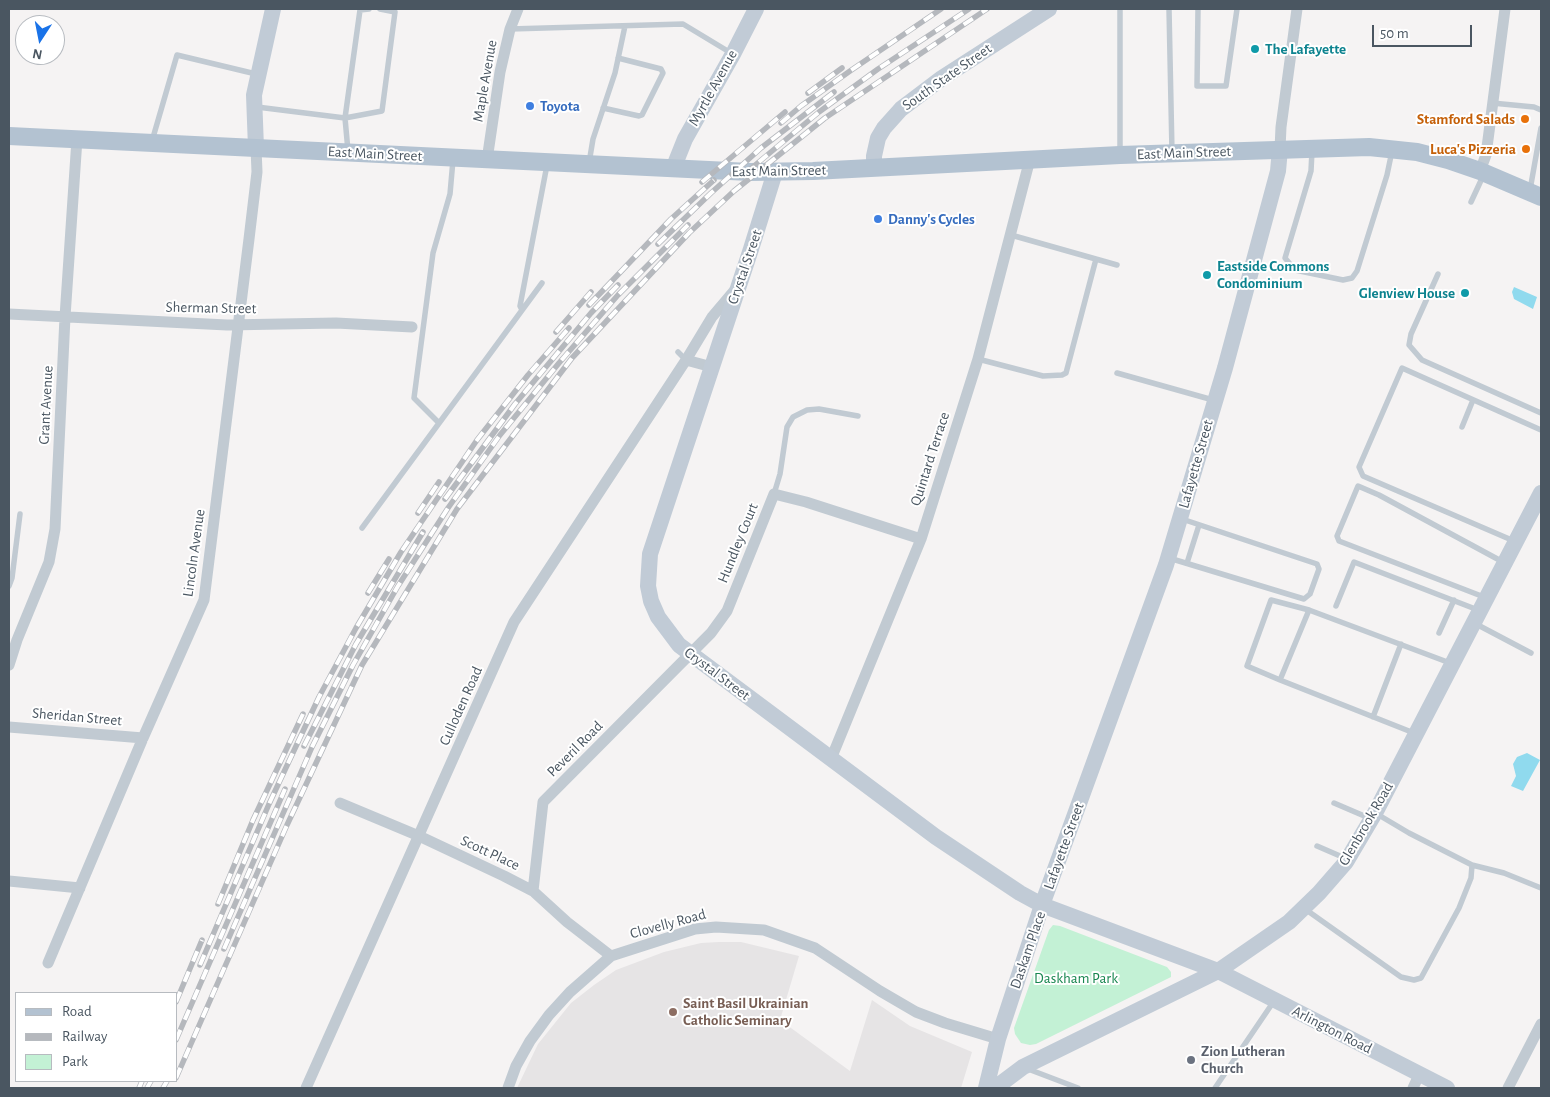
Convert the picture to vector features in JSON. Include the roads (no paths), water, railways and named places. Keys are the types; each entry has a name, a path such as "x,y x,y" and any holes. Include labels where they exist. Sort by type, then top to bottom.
{"main road":[{"name":"East Main Street","path":"9,136 673,169 775,172 1120,155 1369,147 1431,155 1483,172 1536,194"}],"street":[{"path":"256,148 253,107 258,74 273,9"},
{"name":"Maple Avenue","path":"487,160 500,72 510,29 518,9"},
{"name":"Myrtle Avenue","path":"673,169 685,139 756,9"},
{"name":"South State Street","path":"874,168 874,156 878,138 884,128 901,109 942,78 1049,9"},
{"name":"Lafayette Street","path":"1042,905 1168,558 1215,401 1278,171 1297,9"},
{"path":"1483,172 1505,9"},
{"name":"Grant Avenue","path":"9,664 49,562 55,529 76,140"},
{"name":"Lincoln Avenue","path":"48,963 143,738 204,600 256,181 256,148"},
{"name":"Quintard Terrace","path":"831,759 921,539 978,359 1030,159"},
{"name":"Crystal Street","path":"775,172 754,241 650,554 648,586 651,601 658,617 679,645 936,837 1020,893 1042,905"},
{"name":"Culloden Road","path":"306,1088 514,622 682,356 738,287"},
{"name":"Sherman Street","path":"9,314 239,324 336,323 412,327"},
{"path":"682,356 712,367"},
{"name":"Hundley Court","path":"691,654 711,633 727,611 774,494 806,502 921,539"},
{"name":"Glenbrook Road","path":"995,1088 1024,1068 1218,971 1289,922 1319,893 1347,860 1373,816 1541,494"},
{"name":"Peveril Road","path":"533,891 544,802 691,654"},
{"name":"Sheridan Street","path":"9,727 143,738"},
{"name":"Scott Place","path":"340,803 419,836 533,891 567,922 611,956"},
{"path":"9,881 80,888"},
{"name":"Daskam Place","path":"986,1088 998,1039 1042,905 1218,971"},
{"name":"Clovelly Road","path":"508,1088 516,1066 530,1041 549,1014 570,992 611,956 695,929 724,927 764,930 815,948 880,991 916,1012 998,1039"},
{"name":"Arlington Road","path":"1218,971 1274,1000 1416,1081 1447,1088"},
{"path":"1508,1088 1541,1024"}],"lane":[{"path":"348,153 345,118 360,10 369,9"},
{"path":"253,107 345,118 382,111 395,12 380,9"},
{"path":"1120,9 1120,155"},
{"path":"1169,9 1172,153"},
{"path":"1198,9 1197,86 1226,86 1237,9"},
{"path":"510,29 683,24 733,54"},
{"path":"589,165 593,139 615,73 625,26"},
{"path":"152,143 177,55 258,74"},
{"path":"603,108 639,116 642,115 663,73 662,69 618,58"},
{"path":"1492,103 1534,107 1541,110"},
{"path":"1536,194 1534,166 1541,128"},
{"path":"1312,149 1311,171 1285,258 1296,270 1343,280 1352,278 1357,271 1392,149"},
{"path":"438,423 414,398 433,253 450,194 453,158"},
{"path":"522,310 520,306 548,163"},
{"path":"1534,166 1541,168"},
{"path":"1471,202 1483,172"},
{"path":"1010,234 1117,265"},
{"path":"978,359 1042,376 1062,376 1066,373 1096,259"},
{"path":"1438,274 1411,334 1409,345 1422,360 1541,413"},
{"path":"362,528 542,283"},
{"path":"1516,542 1363,476 1359,467 1402,368 1541,430"},
{"path":"1116,373 1215,401"},
{"path":"1462,427 1473,400"},
{"path":"774,494 780,474 787,427 793,417 807,410 819,409 858,416"},
{"path":"1505,563 1379,495 1358,486 1337,536 1339,541 1480,611 1532,653"},
{"path":"9,586 12,578 20,514"},
{"path":"1168,558 1304,599 1310,594 1319,569 1317,564 1180,518"},
{"path":"1187,563 1199,524"},
{"path":"1336,606 1354,562 1480,611"},
{"path":"1416,734 1246,666 1271,600 1309,610 1452,664"},
{"path":"1439,633 1454,600"},
{"path":"1280,680 1309,610"},
{"path":"1373,717 1401,644"},
{"path":"1334,803 1373,816 1472,865 1504,873 1541,888"},
{"path":"1316,846 1347,860"},
{"path":"1303,908 1360,946 1386,967 1402,977 1414,980 1421,978 1459,908 1471,878 1472,865"},
{"path":"1214,1088 1274,1000"},
{"path":"1024,1068 1078,1088"}],"water":[{"path":"1514,287 1537,297 1533,309 1514,299 1512,292"},
{"path":"1527,753 1540,760 1523,791 1511,786 1516,776 1513,764 1517,757"}],"railway":[{"path":"781,123 801,106 850,71 941,9"},
{"path":"742,176 819,112 878,69 969,9"},
{"path":"178,1073 287,825 362,665 457,509 572,358 689,233 734,191 825,118 987,9"},
{"path":"808,93 842,68"},
{"path":"658,244 761,148 834,92"},
{"path":"702,182 785,112"},
{"path":"589,305 671,219 714,180"},
{"path":"224,949 312,747 353,665 398,586 448,508 500,435 618,295 688,225"},
{"path":"445,499 515,404 591,313 618,285"},
{"path":"556,332 591,292"},
{"path":"200,965 269,804 319,697 356,628 401,552 477,440 528,375 569,328"},
{"path":"418,513 439,482"},
{"path":"304,746 356,644 423,532"},
{"path":"368,593 389,559"},
{"path":"218,904 253,820 303,714"},
{"path":"178,1035 285,789"},
{"path":"178,997 202,940"},
{"path":"139,1088 142,1082"},
{"path":"147,1088 150,1082"},
{"path":"163,1088 166,1082"}],"place":[{"name":"The Lafayette","path":"1255,49"},
{"name":"Toyota","path":"530,106"},
{"name":"Stamford Salads","path":"1525,119"},
{"name":"Luca's Pizzeria","path":"1526,149"},
{"name":"Danny's Cycles","path":"878,219"},
{"name":"Eastside Commons Condominium","path":"1207,275"},
{"name":"Glenview House","path":"1465,293"},
{"name":"Saint Basil Ukrainian Catholic Seminary","path":"673,1012"},
{"name":"Zion Lutheran Church","path":"1191,1060"}],"park label":[{"name":"Daskham Park","path":"1076,978"}]}
